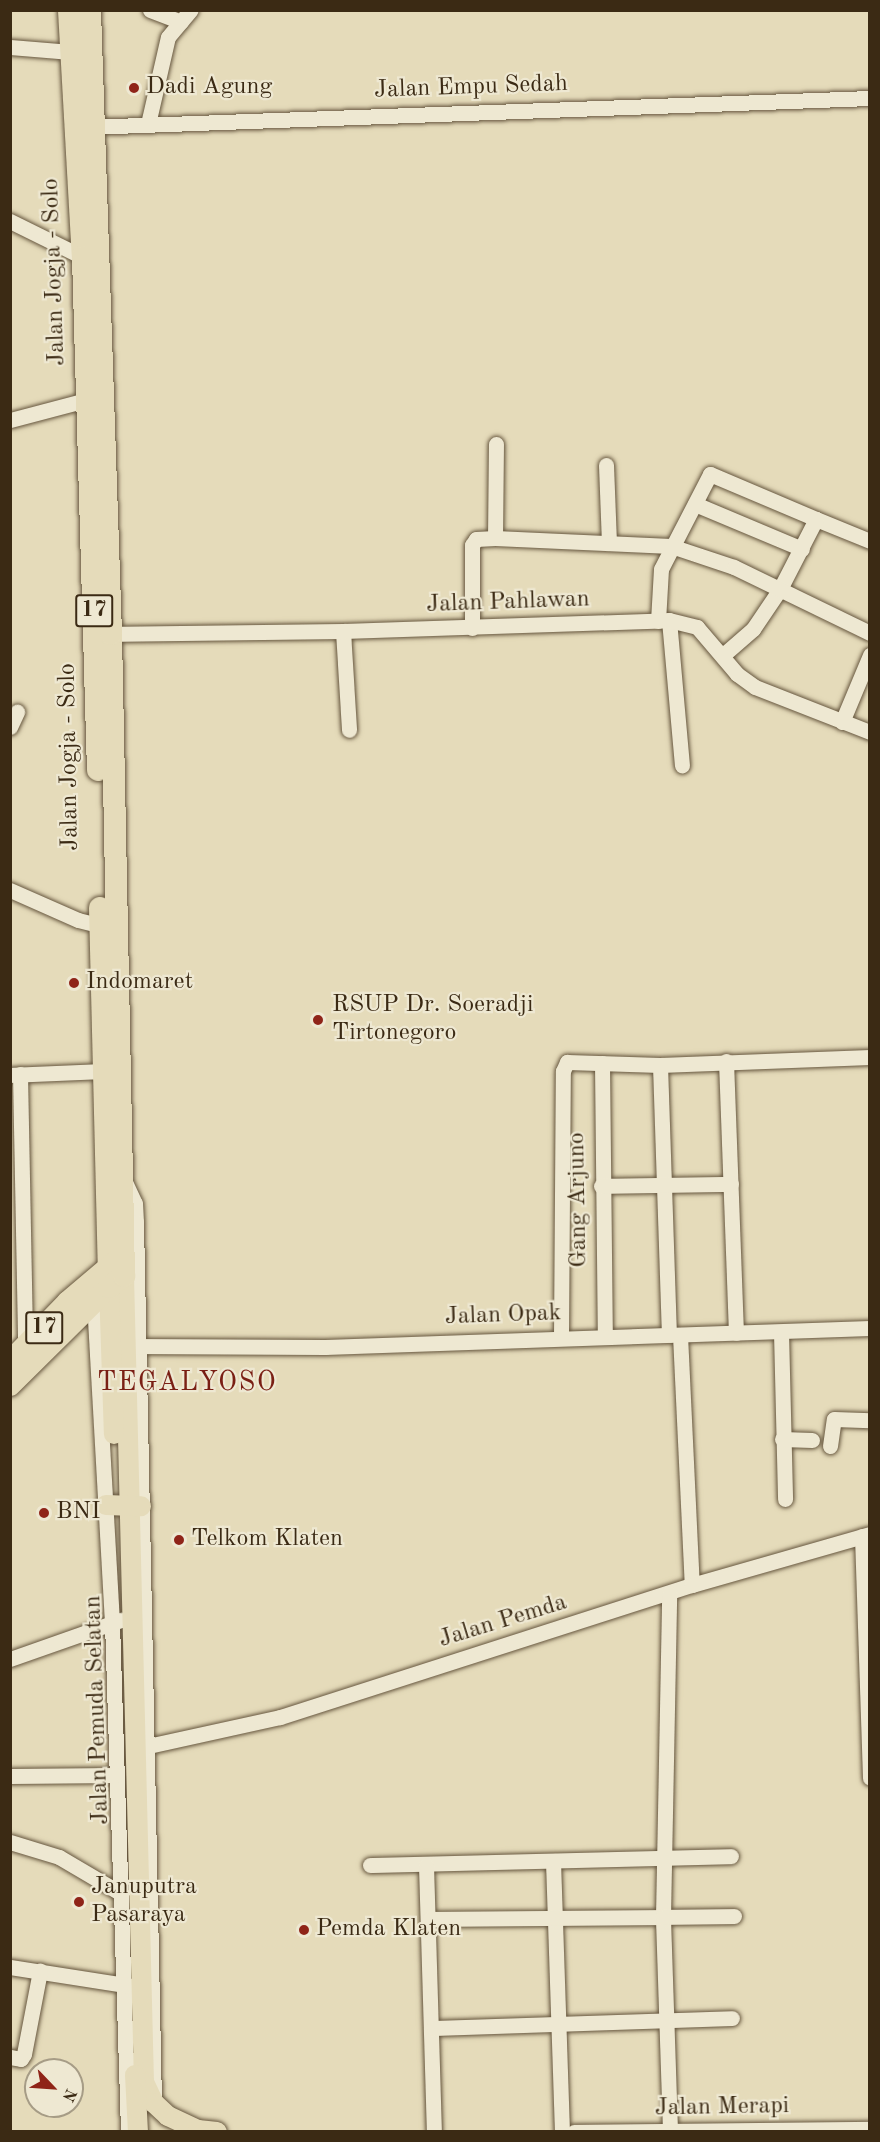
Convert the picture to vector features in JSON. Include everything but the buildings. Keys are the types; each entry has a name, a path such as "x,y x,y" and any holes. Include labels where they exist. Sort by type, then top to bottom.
{"highway":[{"name":"Jalan Jogja - Solo","path":"69,10 71,52 85,127 103,634 108,927 124,1180 106,1280"},
{"name":"Jalan Jogja - Solo","path":"90,10 82,257 87,400 103,634"},
{"name":"Jalan Jogja - Solo","path":"106,1280 102,1071 108,927"},
{"name":"17","path":"10,1385 64,1335 106,1280"},
{"name":"17","path":"18,1354 106,1280"}],"main road":[{"name":"Jalan Pemuda Selatan","path":"106,1280 125,1346 128,1449 123,1506 122,1619 136,1748 132,1785 133,1986 138,2132"},
{"name":"Jalan Pemuda Selatan","path":"133,1986 144,2082 154,2103"},
{"path":"154,2103 168,2116 203,2131"}],"street":[{"path":"150,10 186,16"},
{"path":"148,124 168,37 186,16"},
{"path":"10,47 71,52"},
{"name":"Jalan Empu Sedah","path":"85,127 870,98"},
{"path":"10,220 82,257"},
{"path":"10,420 87,400"},
{"path":"495,538 496,444"},
{"path":"606,465 609,543"},
{"path":"682,765 664,621 661,569 671,546 712,473 870,542"},
{"path":"695,504 802,549"},
{"path":"723,655 753,629 780,589 816,519"},
{"path":"472,628 471,545 476,539 495,538 671,546 734,567 870,633"},
{"name":"Jalan Pahlawan","path":"103,634 343,631 664,621 697,627 723,655 737,675 754,687 870,732"},
{"path":"343,631 349,730"},
{"path":"842,722 870,655"},
{"path":"10,727 17,712"},
{"path":"10,890 108,927"},
{"path":"561,1337 564,1065 572,1061 660,1065 870,1057"},
{"path":"726,1061 736,1333"},
{"name":"Gang Arjuno","path":"602,1063 605,1336"},
{"path":"660,1065 662,1186 692,1585"},
{"path":"18,1354 15,1075 102,1071"},
{"path":"124,1180 135,1203 125,1346 128,1449"},
{"path":"602,1186 731,1184"},
{"path":"106,1280 123,1506 136,1748"},
{"name":"Jalan Opak","path":"125,1346 281,1348 561,1337 870,1329"},
{"path":"781,1332 785,1499"},
{"path":"830,1446 834,1419 870,1420"},
{"path":"782,1439 812,1440"},
{"path":"866,1535 870,1778"},
{"name":"Jalan Pemda","path":"136,1748 280,1717 692,1585 866,1535"},
{"path":"669,1593 666,1826 662,1859 664,2021 670,2130"},
{"path":"10,1659 122,1619 154,2103"},
{"path":"10,1776 132,1785"},
{"path":"128,2132 133,1986 120,1893 132,1785"},
{"path":"10,1842 59,1857 120,1893"},
{"path":"370,1864 426,1865 731,1856"},
{"path":"553,1862 557,1920 557,2024 562,2132"},
{"path":"426,1865 434,2028 434,2132"},
{"path":"430,1919 557,1920 734,1916"},
{"path":"10,1967 133,1986"},
{"path":"10,2057 21,2059 24,2054 40,1971"},
{"path":"434,2028 732,2018"},
{"name":"Jalan Merapi","path":"574,2132 870,2129"}],"place":[{"name":"Dadi Agung","path":"134,88"},
{"name":"Indomaret","path":"74,983"},
{"name":"RSUP Dr. Soeradji Tirtonegoro","path":"318,1020"},
{"name":"BNI","path":"44,1513"},
{"name":"Telkom Klaten","path":"179,1540"},
{"name":"Januputra Pasaraya","path":"79,1902"},
{"name":"Pemda Klaten","path":"304,1930"}],"district":[{"name":"TEGALYOSO","path":"187,1383"}]}
